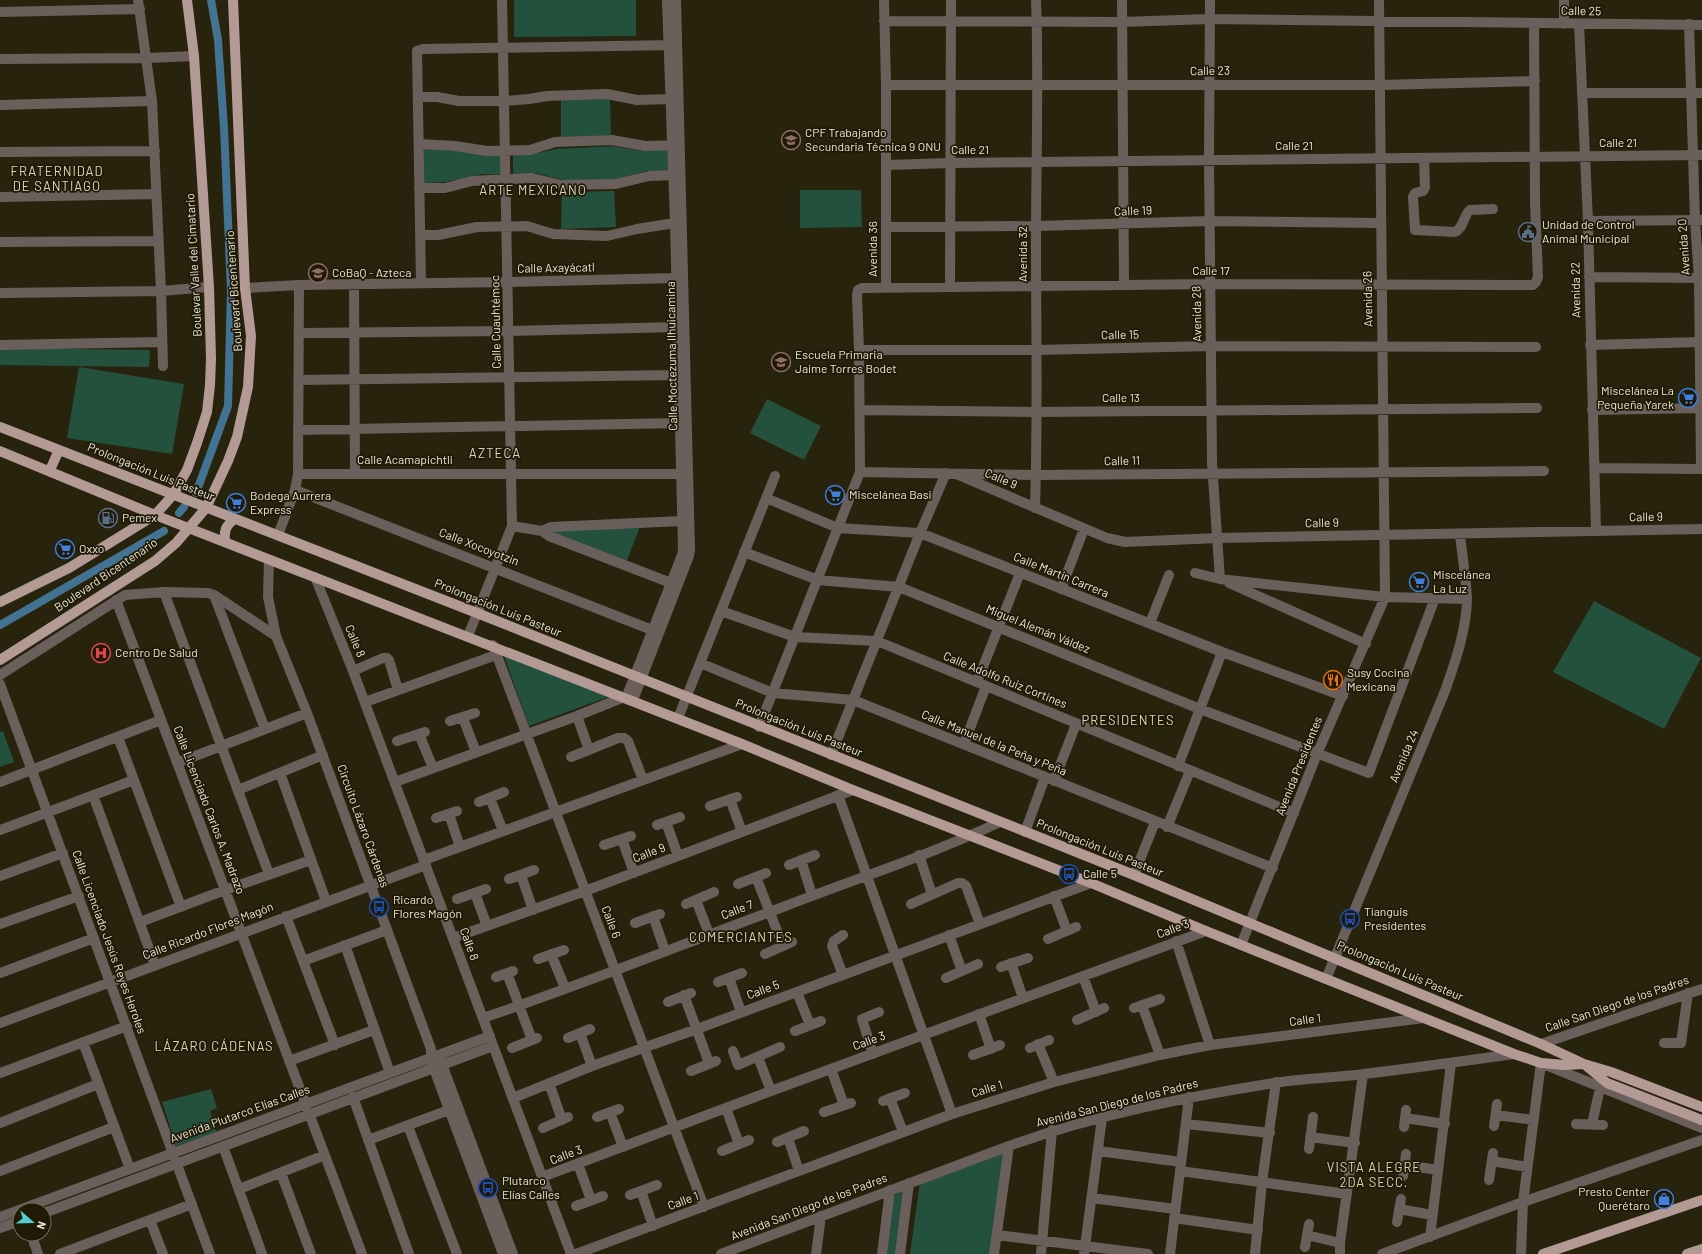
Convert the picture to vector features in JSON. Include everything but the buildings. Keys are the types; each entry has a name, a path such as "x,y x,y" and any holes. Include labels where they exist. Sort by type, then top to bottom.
{"main road":[{"name":"Boulevar Valle del Cimatario","path":"0,602 69,568 155,515 173,495 187,470 207,412 211,359 209,287 194,56 188,0"},
{"name":"Boulevard Bicentenario","path":"0,660 155,561 176,543 206,508 225,468 237,437 248,387 251,360 251,336 245,288 233,0"},
{"name":"Prolongación Luis Pasteur","path":"0,427 477,613 1134,875 1334,957 1541,1044 1584,1064 1611,1072 1702,1107"},
{"name":"Prolongación Luis Pasteur","path":"0,450 155,515 468,636 494,650 628,698 853,790 1091,882 1206,931 1514,1054 1541,1064 1584,1064 1606,1083 1702,1120"},
{"path":"50,470 58,450"},
{"path":"225,542 226,527 235,519"},
{"path":"1543,1254 1702,1200"},
{"path":"1559,1254 1571,1245"},
{"path":"1687,1254 1702,1249"}],"street":[{"name":"Calle Cuauhtémoc","path":"468,636 512,526 502,0"},
{"name":"Calle Moctezuma Ilhuicamina","path":"628,698 638,678 689,556 690,550 675,145 673,45 667,0"},
{"name":"Calle Moctezuma Ilhuicamina","path":"638,678 652,630 682,555 676,278 679,223 673,175 675,145 670,99 676,0"},
{"name":"Avenida 36","path":"860,472 857,295 858,290 862,288 886,288 886,86 884,0"},
{"path":"950,287 951,0"},
{"name":"Avenida 32","path":"1035,508 1038,86 1036,0"},
{"path":"1122,0 1122,224 1124,285"},
{"name":"Avenida 28","path":"1210,0 1209,221 1211,410 1212,463 1214,474 1220,579"},
{"name":"Avenida 26","path":"1379,0 1379,159 1385,597"},
{"path":"1564,0 1564,24"},
{"path":"0,12 139,5 152,101 163,366"},
{"name":"Calle 25","path":"884,21 1121,22 1210,19 1564,24 1702,24"},
{"path":"1534,23 1534,156"},
{"name":"Avenida 22","path":"1579,24 1588,221 1596,531"},
{"name":"Avenida 20","path":"1689,24 1692,93 1697,155 1702,469"},
{"path":"421,282 417,51 423,49 504,49 673,45"},
{"path":"0,59 147,58 194,56"},
{"name":"Calle 23","path":"886,86 1123,86 1210,84 1380,85 1535,81"},
{"path":"1582,93 1702,93"},
{"path":"418,97 437,97 459,101 529,99 547,96 607,94 637,100 670,99"},
{"path":"0,105 152,101"},
{"path":"419,144 455,146 487,151 530,150 555,142 612,140 645,146 675,145"},
{"path":"0,152 155,151"},
{"name":"Calle 21","path":"886,165 950,163 1697,155"},
{"name":"Calle 17","path":"886,288 1210,284 1528,286 1535,284 1538,277 1534,156"},
{"path":"1424,158 1425,187 1423,191 1415,193 1413,197 1415,230 1455,232 1460,228 1470,210 1493,209"},
{"path":"419,188 445,188 472,181 532,178 561,185 616,184 649,176 673,175"},
{"path":"0,196 156,194"},
{"path":"1588,221 1698,220"},
{"name":"Calle 19","path":"886,227 1036,226 1209,221 1380,223"},
{"path":"420,235 438,235 478,227 527,226 553,234 607,236 637,229 679,223"},
{"path":"0,242 158,241"},
{"path":"1589,277 1700,278"},
{"name":"Calle Axayácatl","path":"245,288 421,282 508,282 676,278"},
{"path":"354,284 355,474"},
{"path":"278,535 295,490 298,474 299,285"},
{"path":"0,293 161,291 209,287"},
{"path":"299,333 509,331 677,327"},
{"path":"0,345 162,342"},
{"path":"1590,345 1701,342"},
{"name":"Calle 15","path":"859,350 1036,350 1211,346 1536,347"},
{"path":"299,380 678,376"},
{"name":"Calle 13","path":"860,410 1036,412 1537,408"},
{"path":"1592,410 1701,408"},
{"path":"298,430 680,423"},
{"path":"1595,468 1702,469"},
{"name":"Calle 11","path":"860,472 1036,475 1544,471"},
{"path":"759,726 860,472"},
{"path":"831,755 920,533 951,473"},
{"name":"Calle 9","path":"951,473 1084,529 1107,538 1125,542 1218,538 1702,529"},
{"name":"Calle Acamapichtli","path":"298,474 680,474"},
{"path":"678,718 775,476"},
{"name":"Calle Xocoyotzin","path":"295,490 495,567 652,630"},
{"name":"Calle Martín Carrera","path":"766,498 838,528 920,533 1222,652 1343,696"},
{"path":"542,531 551,527 682,521"},
{"path":"512,526 542,531 549,536 671,583"},
{"path":"1061,589 1084,529"},
{"name":"Avenida 24","path":"1326,979 1445,691 1462,632 1467,599 1460,534"},
{"name":"Miguel Alemán Váldez","path":"744,552 818,580 898,587 1200,709 1369,773 1435,598"},
{"name":"Circuito Lázaro Cárdenas","path":"270,560 268,598 276,636 307,713 435,1059 513,1254"},
{"path":"964,744 999,628 1020,572"},
{"path":"1195,573 1220,579 1385,597 1467,599"},
{"path":"1150,623 1169,575"},
{"name":"Calle 8","path":"315,577 354,671 571,1254"},
{"path":"1220,579 1366,644"},
{"path":"124,581 125,587 130,594"},
{"path":"91,615 94,609 112,588"},
{"path":"0,675 91,615 116,600 130,594 164,592 208,593 214,595 276,636"},
{"path":"164,592 269,874"},
{"path":"214,595 265,729"},
{"name":"Avenida Presidentes","path":"1241,945 1273,868 1317,754 1366,644 1385,597"},
{"name":"Calle Licenciado Carlos A. Madrazo","path":"116,600 362,1254"},
{"name":"Calle Adolfo Ruiz Cortines","path":"721,610 795,638 877,641 1178,766 1294,812"},
{"path":"365,702 398,690 494,650"},
{"name":"Calle 6","path":"494,650 704,1207"},
{"path":"1178,766 1222,652"},
{"path":"354,671 383,658 387,658 389,660 398,690"},
{"name":"Calle Manuel de la Peña y Peña","path":"700,663 773,693 853,700 1167,827 1273,868"},
{"name":"Calle Licenciado Jesús Reyes Heroles","path":"0,684 210,1254"},
{"path":"395,782 628,698"},
{"path":"177,763 307,713"},
{"path":"450,722 475,713"},
{"path":"577,716 589,750"},
{"path":"463,718 476,752"},
{"path":"0,782 161,720"},
{"path":"1025,832 1076,724"},
{"path":"397,741 422,733 434,768"},
{"path":"118,737 181,907"},
{"path":"572,757 618,738 624,738 628,741 643,780"},
{"path":"425,862 460,847 742,744"},
{"path":"238,790 323,756"},
{"path":"1167,827 1190,770"},
{"path":"280,773 326,901"},
{"path":"0,830 134,780"},
{"name":"Calle 9","path":"453,938 634,873 853,790"},
{"path":"479,802 504,792"},
{"path":"93,795 155,965"},
{"path":"838,795 952,1114"},
{"path":"490,798 503,832"},
{"path":"710,806 733,798 742,832"},
{"path":"436,818 453,812 460,847"},
{"path":"678,856 661,824 680,817"},
{"name":"Calle 7","path":"483,1018 519,1006 770,912 972,835 1000,822"},
{"path":"1134,875 1155,822"},
{"path":"604,845 626,837 634,873"},
{"path":"0,876 63,853"},
{"path":"789,865 815,855"},
{"path":"919,855 932,894"},
{"path":"140,922 311,860"},
{"path":"801,860 812,896"},
{"name":"Calle Ricardo Flores Magón","path":"0,1023 326,901 425,862"},
{"path":"509,879 534,870"},
{"path":"738,884 766,873"},
{"path":"521,875 533,910"},
{"path":"756,877 770,912 788,944 765,954"},
{"name":"Calle 5","path":"513,1098 592,1066 895,956 1091,882"},
{"path":"911,904 958,883 962,883 966,886 980,924"},
{"path":"457,898 486,889"},
{"path":"686,904 714,892"},
{"path":"475,893 487,926"},
{"path":"0,924 79,896"},
{"path":"1048,939 1072,929 1054,896"},
{"path":"696,900 709,934"},
{"path":"635,923 656,915 665,951"},
{"path":"286,916 335,1045"},
{"path":"303,961 387,930"},
{"name":"Calle 3","path":"542,1177 1206,931"},
{"path":"843,935 834,941 832,946 843,975"},
{"path":"949,935 962,971"},
{"path":"0,973 94,938"},
{"path":"1176,941 1210,1045"},
{"path":"345,945 390,1073"},
{"path":"538,959 564,950"},
{"path":"551,954 565,988"},
{"path":"1001,967 1028,958"},
{"path":"1012,963 1023,998"},
{"path":"946,978 978,964"},
{"path":"496,977 510,972 519,1006 534,1039 512,1048"},
{"path":"718,982 742,973"},
{"path":"1077,1020 1100,1010 1083,976"},
{"path":"729,978 741,1012"},
{"name":"Calle San Diego de los Padres","path":"1541,1044 1702,988"},
{"path":"797,992 810,1025"},
{"path":"1664,1043 1681,1043 1688,993"},
{"path":"668,1002 688,994 697,1029 712,1062 691,1071"},
{"path":"1160,999 1138,1007 1160,1055"},
{"path":"873,1054 862,1019 879,1012"},
{"path":"973,1055 995,1047 979,1014"},
{"name":"Calle 1","path":"576,1254 952,1114 1054,1082 1160,1055 1210,1045 1424,1018"},
{"path":"795,1031 821,1021"},
{"path":"0,1073 126,1026"},
{"path":"568,1038 590,1029"},
{"path":"289,1061 374,1030"},
{"path":"580,1033 592,1066"},
{"path":"1049,1040 1034,1046 1054,1082"},
{"name":"Avenida Plutarco Elías Calles","path":"52,1210 223,1146 390,1073 492,1041"},
{"path":"83,1042 130,1169"},
{"path":"733,1051 738,1065 780,1046"},
{"name":"Avenida San Diego de los Padres","path":"726,1253 1052,1130 1189,1097 1276,1082 1364,1074 1514,1054"},
{"path":"758,1057 771,1091"},
{"name":"Circuito Lázaro Cárdenas","path":"435,1059 449,1110 503,1254"},
{"name":"Avenida Plutarco Elías Calles","path":"0,1217 173,1153 307,1109 353,1097 435,1059"},
{"path":"1430,1236 1445,1124 1451,1063"},
{"path":"1521,1254 1523,1202 1541,1064 1702,1128"},
{"path":"824,1112 847,1104 831,1069"},
{"path":"1340,1254 1340,1243 1364,1074"},
{"path":"1254,1254 1276,1082"},
{"path":"543,1128 565,1118 549,1083"},
{"path":"0,1123 98,1084"},
{"path":"1592,1124 1600,1088"},
{"path":"903,1132 886,1099 904,1093"},
{"path":"353,1097 409,1254"},
{"path":"1170,1254 1189,1097"},
{"path":"1494,1126 1497,1104"},
{"path":"722,1151 744,1142 726,1108"},
{"path":"368,1140 449,1110"},
{"path":"597,1117 614,1111 623,1147"},
{"path":"1496,1115 1534,1120"},
{"path":"1309,1149 1313,1117"},
{"path":"1084,1250 1102,1118"},
{"path":"1405,1119 1445,1124"},
{"path":"1186,1124 1270,1133"},
{"path":"1576,1124 1604,1125"},
{"path":"408,1126 454,1253"},
{"path":"0,1170 114,1127"},
{"path":"1041,1254 1052,1130"},
{"path":"777,1142 804,1131"},
{"path":"1310,1137 1355,1143"},
{"path":"788,1138 799,1171"},
{"path":"1382,1254 1523,1202 1702,1140"},
{"path":"223,1146 262,1254"},
{"path":"994,1254 1009,1146"},
{"path":"1098,1151 1262,1182 1347,1194"},
{"path":"239,1189 325,1155"},
{"path":"1489,1180 1492,1157 1527,1167"},
{"path":"1403,1176 1405,1160 1438,1170"},
{"path":"578,1164 591,1200"},
{"path":"281,1173 311,1254"},
{"path":"900,1254 909,1183"},
{"path":"630,1196 657,1185"},
{"path":"882,1254 890,1190"},
{"path":"641,1191 653,1226"},
{"path":"576,1206 603,1196"},
{"path":"1092,1198 1258,1230"},
{"path":"1397,1222 1401,1199"},
{"path":"60,1254 192,1204"},
{"path":"1399,1209 1432,1215"},
{"path":"816,1254 821,1216"},
{"path":"150,1220 163,1254"},
{"path":"0,1228 12,1224"},
{"path":"1305,1247 1308,1230 1340,1243"},
{"path":"997,1235 1042,1241 1084,1250 1148,1254"},
{"path":"34,1242 38,1254"}],"green space":[{"path":"514,0 636,0 636,36 514,37"},
{"path":"561,99 610,99 611,135 561,137"},
{"path":"612,146 642,151 668,149 670,172 646,171 616,180 563,180 536,173 513,175 513,154 532,154 556,149"},
{"path":"424,149 503,154 502,175 483,174 445,182 424,183"},
{"path":"800,190 861,190 862,227 800,228"},
{"path":"614,191 616,227 561,229 562,192"},
{"path":"0,348 150,350 149,367 0,365"},
{"path":"79,367 184,384 172,454 67,438"},
{"path":"767,399 821,426 804,460 750,433"},
{"path":"641,524 626,563 548,534 550,530"},
{"path":"1594,601 1701,658 1664,729 1553,672"},
{"path":"504,656 608,697 529,726"},
{"path":"3,731 14,762 0,767 0,732"},
{"path":"211,1089 217,1108 210,1111 217,1133 176,1146 162,1102"},
{"path":"1006,1150 991,1254 910,1254 920,1182"},
{"path":"905,1190 897,1254 885,1254 892,1196"}],"waterway":[{"path":"196,493 228,406 231,291 224,128 218,40 211,0"},
{"path":"179,513 184,507"},
{"path":"0,625 164,531"}],"place":[{"name":"CPF Trabajando Secundaria Técnica 9 ONU","path":"791,140"},
{"name":"Unidad de Control Animal Municipal","path":"1528,232"},
{"name":"CoBaQ - Azteca","path":"318,273"},
{"name":"Escuela Primaria Jaime Torres Bodet","path":"781,362"},
{"name":"Miscelánea La Pequeña Yarek","path":"1688,398"},
{"name":"Miscelánea Basi","path":"835,495"},
{"name":"Bodega Aurrera Express","path":"236,503"},
{"name":"Pemex","path":"108,518"},
{"name":"Oxxo","path":"65,549"},
{"name":"Miscelánea La Luz","path":"1419,582"},
{"name":"Centro De Salud","path":"101,653"},
{"name":"Susy Cocina Mexicana","path":"1333,680"},
{"name":"Calle 5","path":"1069,874"},
{"name":"Ricardo Flores Magón","path":"379,907"},
{"name":"Tianguis Presidentes","path":"1350,919"},
{"name":"Plutarco Elías Calles","path":"488,1188"},
{"name":"Presto Center Querétaro","path":"1664,1199"}],"district":[{"name":"FRATERNIDAD DE SANTIAGO","path":"57,178"},
{"name":"ARTE MEXICANO","path":"533,190"},
{"name":"AZTECA","path":"495,453"},
{"name":"PRESIDENTES","path":"1128,720"},
{"name":"COMERCIANTES","path":"741,937"},
{"name":"LÁZARO CÁDENAS","path":"214,1046"},
{"name":"VISTA ALEGRE 2DA SECC.","path":"1374,1174"}]}
